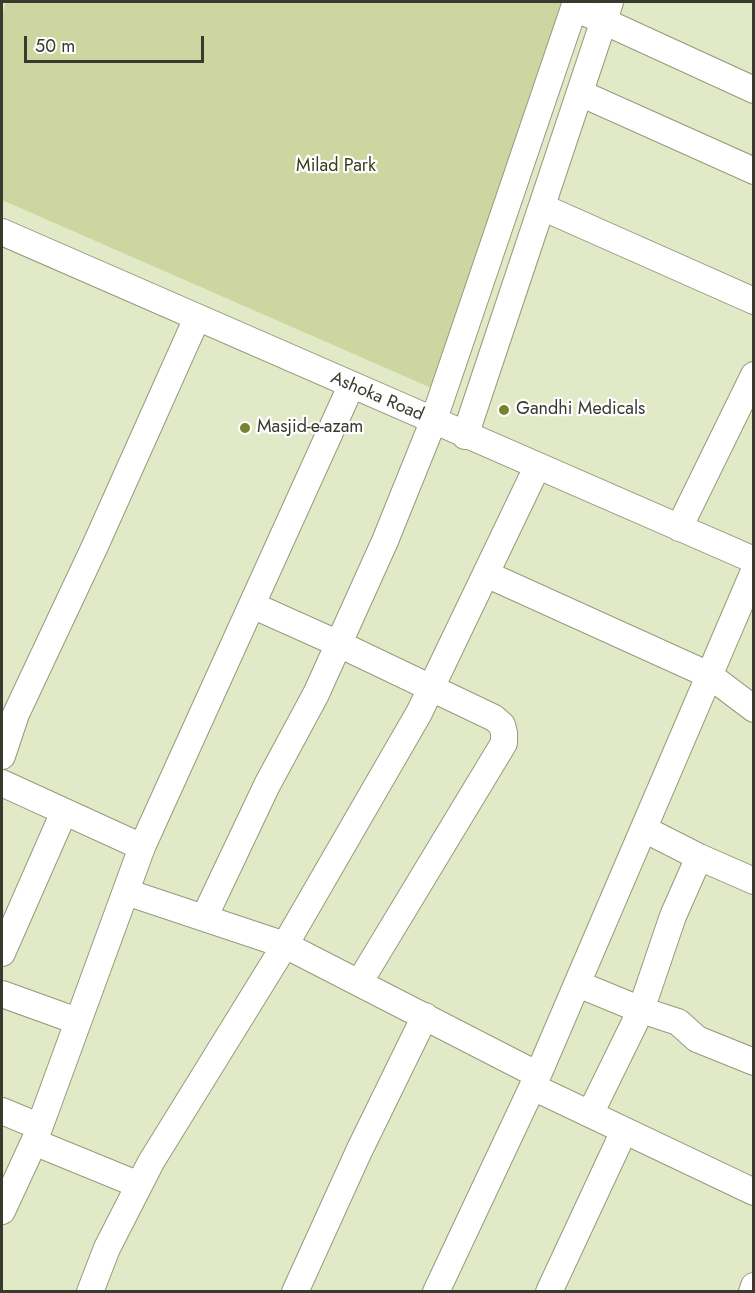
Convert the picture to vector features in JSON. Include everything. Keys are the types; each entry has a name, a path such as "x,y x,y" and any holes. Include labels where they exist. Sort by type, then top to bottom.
{"street":[{"path":"204,918 267,785 316,694 385,541 433,422 575,5 607,11 753,90"},
{"path":"465,436 607,11"},
{"path":"580,93 753,171"},
{"path":"542,207 753,301"},
{"name":"Ashoka Road","path":"2,232 753,560"},
{"path":"2,756 9,710 95,546 197,318"},
{"path":"679,528 753,375"},
{"path":"2,1211 36,1134 142,847 351,386"},
{"path":"90,1292 107,1248 157,1152 285,945 418,713 537,467"},
{"path":"436,1292 536,1081 753,571"},
{"path":"486,574 709,675 753,709"},
{"path":"252,605 431,686 502,724 504,743 359,983"},
{"path":"2,783 142,847"},
{"path":"2,953 64,812"},
{"path":"644,829 699,857 751,873"},
{"path":"590,1114 641,1010 673,916 699,857"},
{"path":"126,892 285,945 425,1016 590,1114 753,1192"},
{"path":"578,984 641,1010 678,1022 697,1039 753,1062"},
{"path":"2,994 77,1021"},
{"path":"296,1292 359,1151 425,1016"},
{"path":"2,1112 36,1134 139,1185"},
{"path":"549,1292 624,1131"},
{"path":"752,1292 753,1286"}],"green space":[{"name":"Milad Park","path":"6,2 566,2 436,390 2,200 2,15"}],"place":[{"name":"Gandhi Medicals","path":"504,410"},
{"name":"Masjid-e-azam","path":"245,428"}]}
